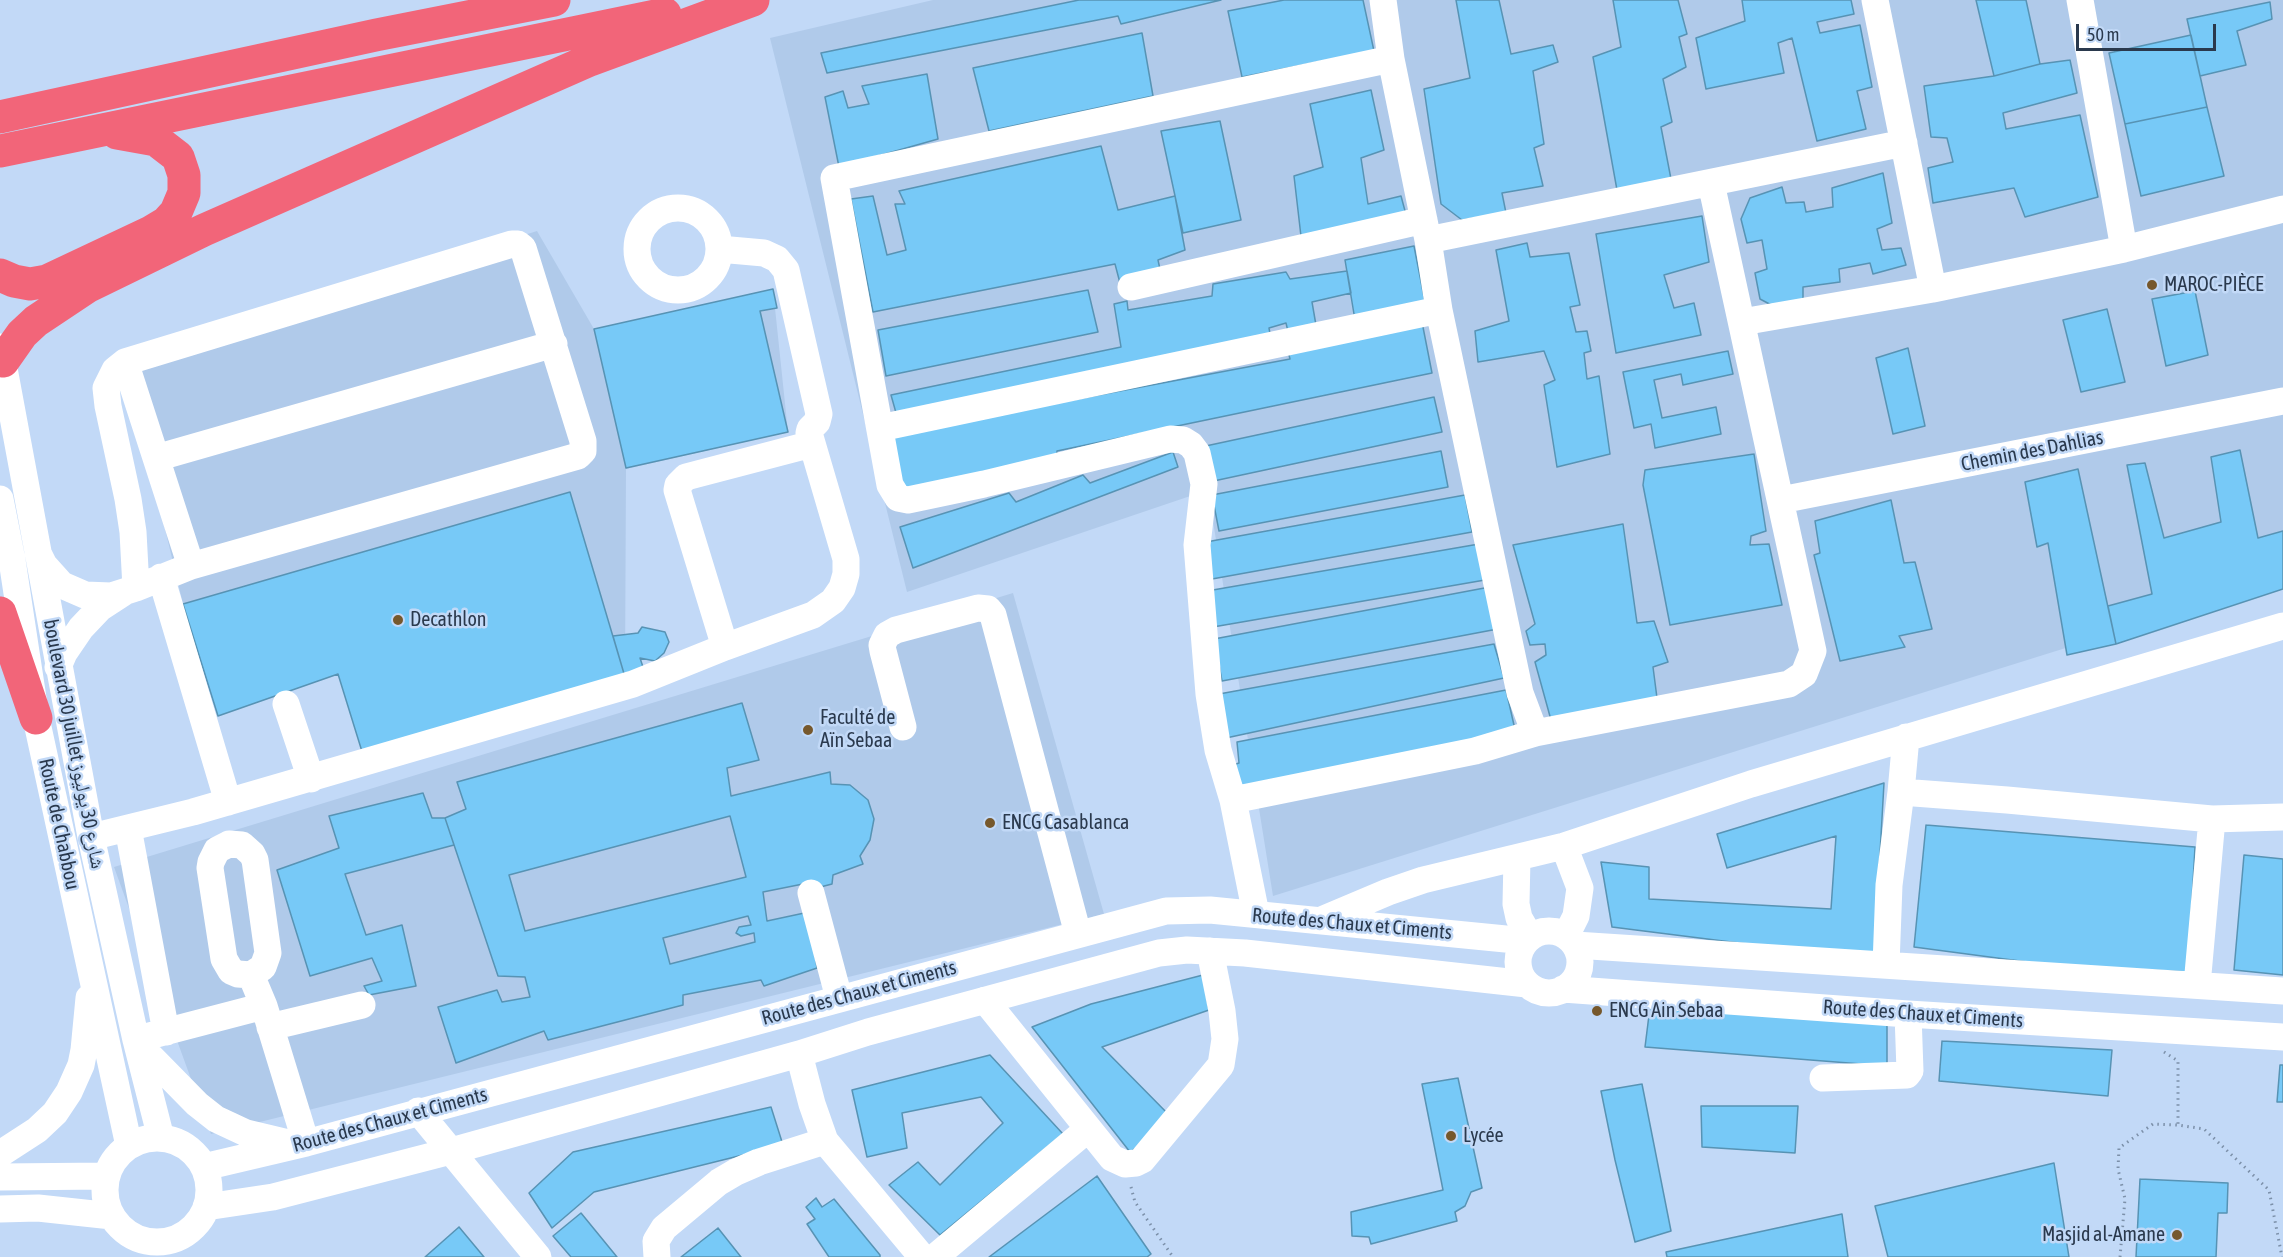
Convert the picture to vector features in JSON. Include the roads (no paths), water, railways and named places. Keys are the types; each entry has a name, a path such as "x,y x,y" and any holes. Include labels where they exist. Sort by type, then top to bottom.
{"highway":[{"path":"0,117 375,35 554,0"},
{"path":"0,151 737,0"},
{"path":"2,354 36,321 87,287 193,235 590,60 753,0"},
{"path":"0,274 14,281 30,284 47,281 151,232 166,223 176,212 184,193 184,175 178,157 156,140 117,133 82,135"},
{"path":"0,613 36,718"}],"street":[{"path":"1383,0 1391,59 1426,230 1438,310 1520,693 1535,733"},
{"path":"1875,0 1933,289"},
{"path":"2080,0 2124,249"},
{"path":"1256,914 1233,800 1218,750 1209,694 1197,545 1204,484 1197,453 1183,440 1170,439 908,500 898,498 890,485 834,178 1391,59"},
{"path":"1131,287 1426,230 1711,183 1904,142"},
{"path":"1233,800 1474,751 1535,733 1788,684 1804,674 1813,651 1711,183"},
{"path":"1742,322 1933,289 2124,249 2283,209"},
{"path":"38,553 52,575 73,591 98,597 130,590 191,566 579,456 584,444 524,250 518,244 512,244 125,362 115,370 106,388 133,532 130,590"},
{"path":"91,837 228,802 633,684 813,615 832,601 842,588 846,574 846,559 812,444 810,429 817,422 819,414 786,270 777,259 764,253 719,249"},
{"path":"879,428 1438,310"},
{"path":"156,458 554,344"},
{"name":"boulevard 30 juillet شارع 30 يوليوز","path":"2,354 91,837 136,1041 161,1138"},
{"path":"125,362 191,566"},
{"name":"Chemin des Dahlias","path":"1781,500 2283,401"},
{"path":"725,647 677,490 678,485 687,477 812,444"},
{"name":"Route de Chabbou","path":"0,499 12,560 36,718 129,1146"},
{"path":"161,577 228,802"},
{"path":"58,667 72,641 90,618 130,590"},
{"path":"903,727 883,651 882,645 887,635 896,630 983,607 988,609 993,615 1078,934"},
{"path":"1321,920 1423,880 1564,846 1751,784 2283,626"},
{"path":"286,704 310,778"},
{"path":"1886,965 1889,885 1906,737"},
{"path":"1901,792 2212,819 2283,817"},
{"path":"2197,985 2212,819"},
{"path":"128,828 166,1032"},
{"path":"1564,846 1580,888 1571,941 1578,953 1579,967 1574,980 1563,989 1548,993 1527,984 1520,974 1518,963 1520,951 1528,939 1548,931 1571,941 1886,965 2283,991"},
{"path":"1517,858 1516,904 1528,939"},
{"path":"811,893 839,998"},
{"name":"Route des Chaux et Ciments","path":"204,1167 302,1144 418,1111 497,1092 1152,913 1178,909 1256,914 1528,939"},
{"name":"Route des Chaux et Ciments","path":"206,1207 273,1197 451,1151 1159,953 1187,950 1245,952 1527,984"},
{"path":"985,1000 1112,1158 1125,1164 1131,1164 1142,1160 1221,1065 1225,1038 1210,951"},
{"path":"0,1154 37,1130 55,1113 69,1092 81,1065 84,1050 91,972"},
{"path":"251,975 267,1017 302,1144 257,1137 216,1119 197,1104 136,1041 166,1032 267,1017 362,1005"},
{"name":"Route des Chaux et Ciments","path":"1563,989 1908,1014 2283,1037"},
{"path":"1823,1078 1907,1075 1910,1071 1908,1014"},
{"path":"799,1054 812,1104 825,1141 922,1257"},
{"path":"418,1111 538,1257"},
{"path":"934,1257 1088,1129"},
{"path":"161,1138 173,1140 191,1150 204,1167 209,1187 206,1207 201,1218 193,1227 184,1234 154,1248 129,1233 112,1216 105,1192 107,1176 116,1158 129,1146 141,1140 161,1138"},
{"path":"657,1257 656,1241 664,1228 719,1182 759,1162 825,1141"},
{"path":"0,1177 107,1176"},
{"path":"0,1209 38,1208 112,1216"}],"place":[{"name":"MAROC-PIÈCE","path":"2152,285"},
{"name":"Decathlon","path":"398,620"},
{"name":"Faculté de Aïn Sebaa","path":"808,730"},
{"name":"ENCG Casablanca","path":"990,823"},
{"name":"ENCG Ain Sebaa","path":"1597,1011"},
{"name":"Lycée","path":"1451,1136"},
{"name":"Masjid al-Amane","path":"2177,1235"}]}
